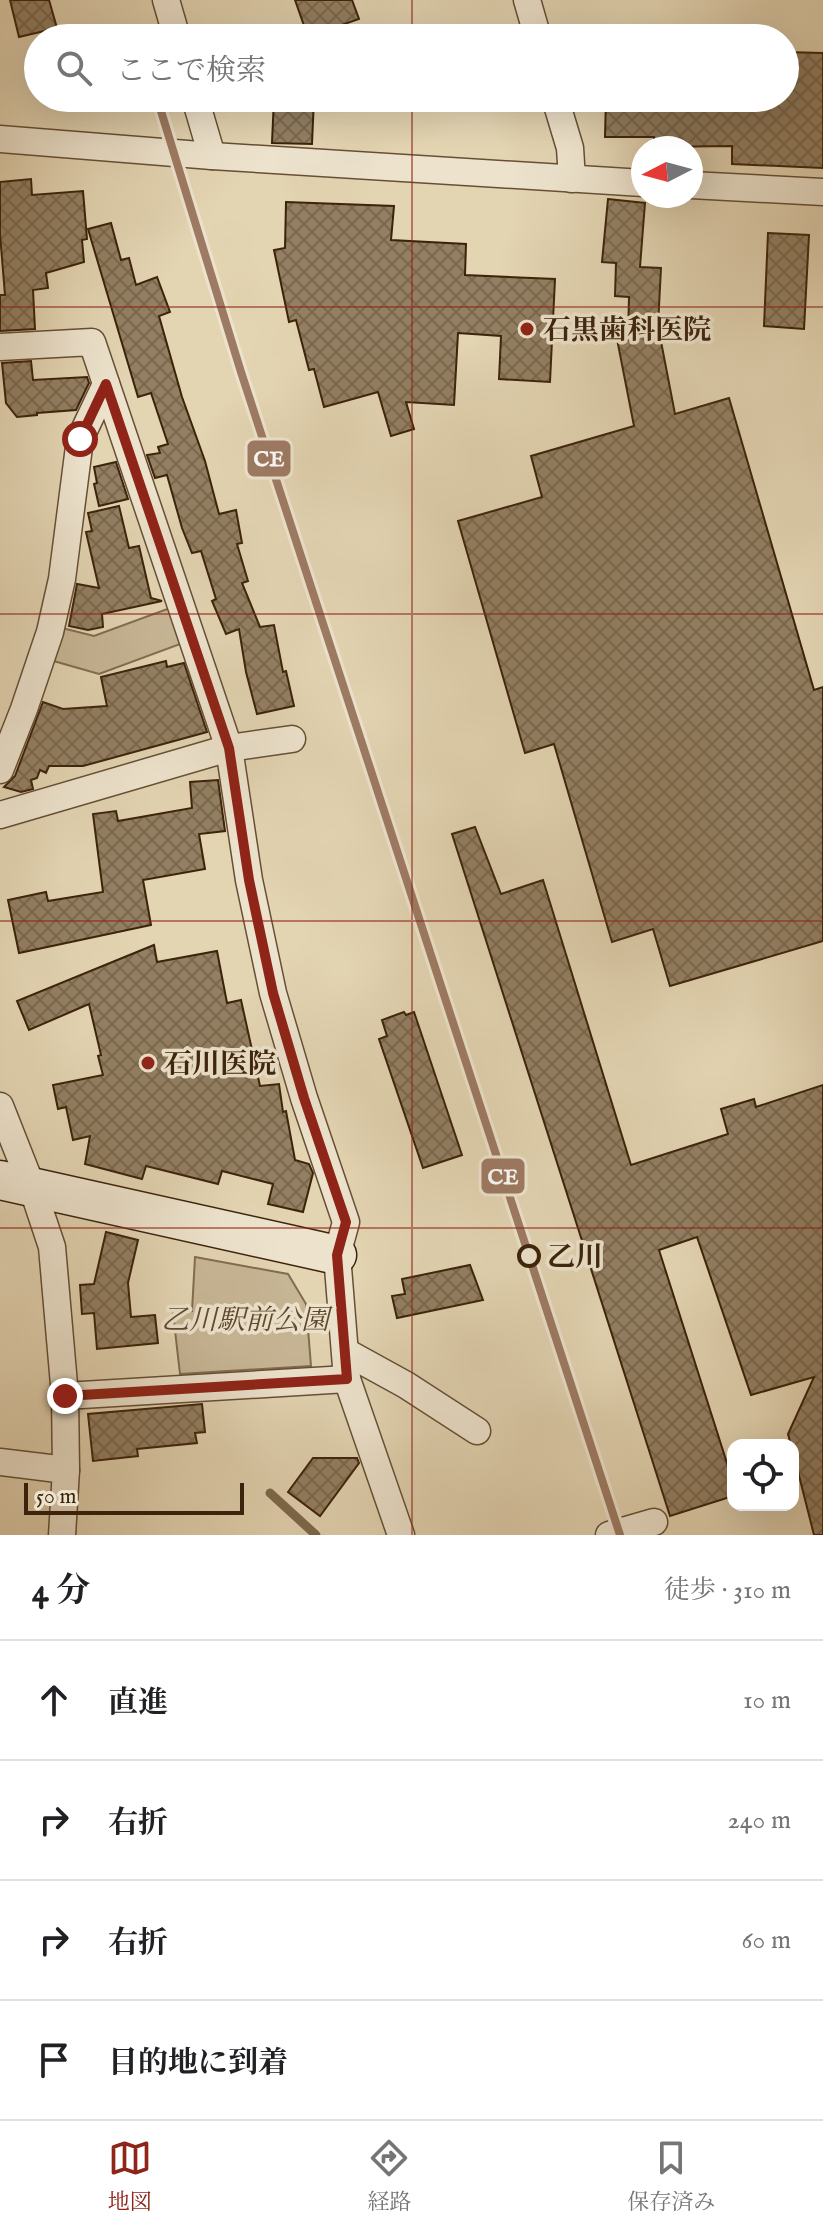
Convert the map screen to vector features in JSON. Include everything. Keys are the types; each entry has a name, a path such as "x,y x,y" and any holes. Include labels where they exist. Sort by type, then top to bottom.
{"street":[{"path":"166,0 173,24"},
{"path":"527,0 534,24"},
{"path":"199,112 212,156"},
{"path":"559,112 570,148 572,179"},
{"path":"0,139 212,156 631,182"},
{"path":"703,186 823,192"},
{"path":"0,347 92,342 229,748 249,880 273,993 346,1222 337,1255 347,1379 401,1535"},
{"path":"0,770 50,632 62,579 80,439 106,384"},
{"path":"0,815 229,748 292,739"},
{"path":"0,1106 16,1184 52,1247 65,1396 66,1470 62,1535"},
{"path":"16,1184 337,1255"},
{"path":"346,1352 406,1385 477,1431"},
{"path":"65,1396 347,1379"},
{"path":"0,1462 66,1470"},
{"path":"609,1535 654,1522"}],"green space":[{"path":"170,608 183,643 99,674 50,660 58,627 94,636"},
{"name":"乙川駅前公園","path":"195,1257 288,1274 306,1304 311,1366 180,1374 173,1313 192,1311"}],"building":[{"path":"10,0 49,0 56,24 24,24 24,36 19,37"},
{"path":"295,0 352,0 359,19 345,24 303,24"},
{"path":"799,52 823,53 823,168 732,164 732,146 703,146 703,136 605,137 606,112 799,112"},
{"path":"273,112 313,112 312,144 272,143"},
{"path":"31,179 32,195 83,191 87,239 82,240 84,262 46,273 48,288 33,290 35,329 0,331 0,295 5,295 0,182"},
{"path":"608,199 631,201 631,208 645,208 640,267 661,268 658,326 675,414 729,398 814,690 823,687 823,941 670,986 653,929 612,942 554,744 525,753 458,521 542,497 531,456 634,426 617,339 628,337 629,297 615,296 616,263 602,262"},
{"path":"286,202 394,206 391,240 466,244 465,275 555,279 550,382 499,379 501,336 458,333 454,405 406,402 414,429 391,436 378,392 324,407 314,369 309,370 296,320 289,322 274,250 285,248"},
{"path":"111,223 121,260 129,258 136,285 157,277 170,312 159,316 219,514 236,510 242,543 237,544 248,581 242,583 260,627 274,625 283,672 286,671 294,706 257,714 239,629 226,634 212,601 216,599 201,551 192,553 167,475 155,478 147,455 160,453 158,447 168,444 151,393 138,397 88,229"},
{"path":"768,233 809,235 804,329 764,326"},
{"path":"31,361 33,380 87,377 89,383 76,410 17,417 6,403 2,363"},
{"path":"116,462 128,499 99,506 94,467"},
{"path":"119,506 129,548 139,546 151,598 162,601 102,614 103,627 88,630 69,626 77,584 99,588 86,532 92,531 88,513"},
{"path":"166,661 167,667 184,663 207,732 83,766 49,766 46,773 40,770 37,778 31,780 33,789 21,792 4,787 15,776 43,702 63,709 107,706 101,677"},
{"path":"218,780 225,831 199,834 205,869 143,880 151,925 19,953 8,900 46,892 48,901 103,892 93,814 116,811 118,821 192,808 190,782"},
{"path":"475,827 501,894 543,880 631,1165 728,1134 721,1109 754,1099 756,1107 823,1085 823,1535 814,1535 799,1476 799,1439 789,1439 788,1434 814,1377 751,1395 697,1237 659,1250 727,1463 727,1498 670,1516 452,834"},
{"path":"154,945 157,962 217,951 227,1003 241,1000 260,1086 279,1084 295,1160 309,1164 313,1173 303,1212 268,1204 273,1184 222,1171 218,1184 146,1166 142,1179 85,1164 90,1136 73,1140 66,1107 58,1109 53,1085 103,1075 89,1004 29,1030 17,1001"},
{"path":"404,1012 406,1015 414,1012 462,1155 423,1168 379,1039 387,1036 382,1020"},
{"path":"106,1232 138,1240 128,1283 131,1317 155,1315 158,1343 97,1349 94,1313 82,1314 80,1285 94,1284"},
{"path":"470,1265 483,1300 397,1318 392,1296 405,1294 402,1279"},
{"path":"202,1404 205,1432 195,1433 197,1443 137,1449 138,1456 93,1461 88,1414"},
{"path":"313,1458 357,1458 359,1463 320,1516 288,1492"}],"waterway":[{"path":"270,1493 316,1535"}],"transit line":[{"name":"CE","path":"161,112 241,372 620,1535"}],"place":[{"name":"石黒歯科医院","path":"527,329"},
{"name":"石川医院","path":"148,1063"},
{"name":"乙川","path":"529,1256"}],"route":[{"path":"65,1396 347,1379 337,1255 346,1222 273,993 249,880 229,748 106,384 80,439"}]}
